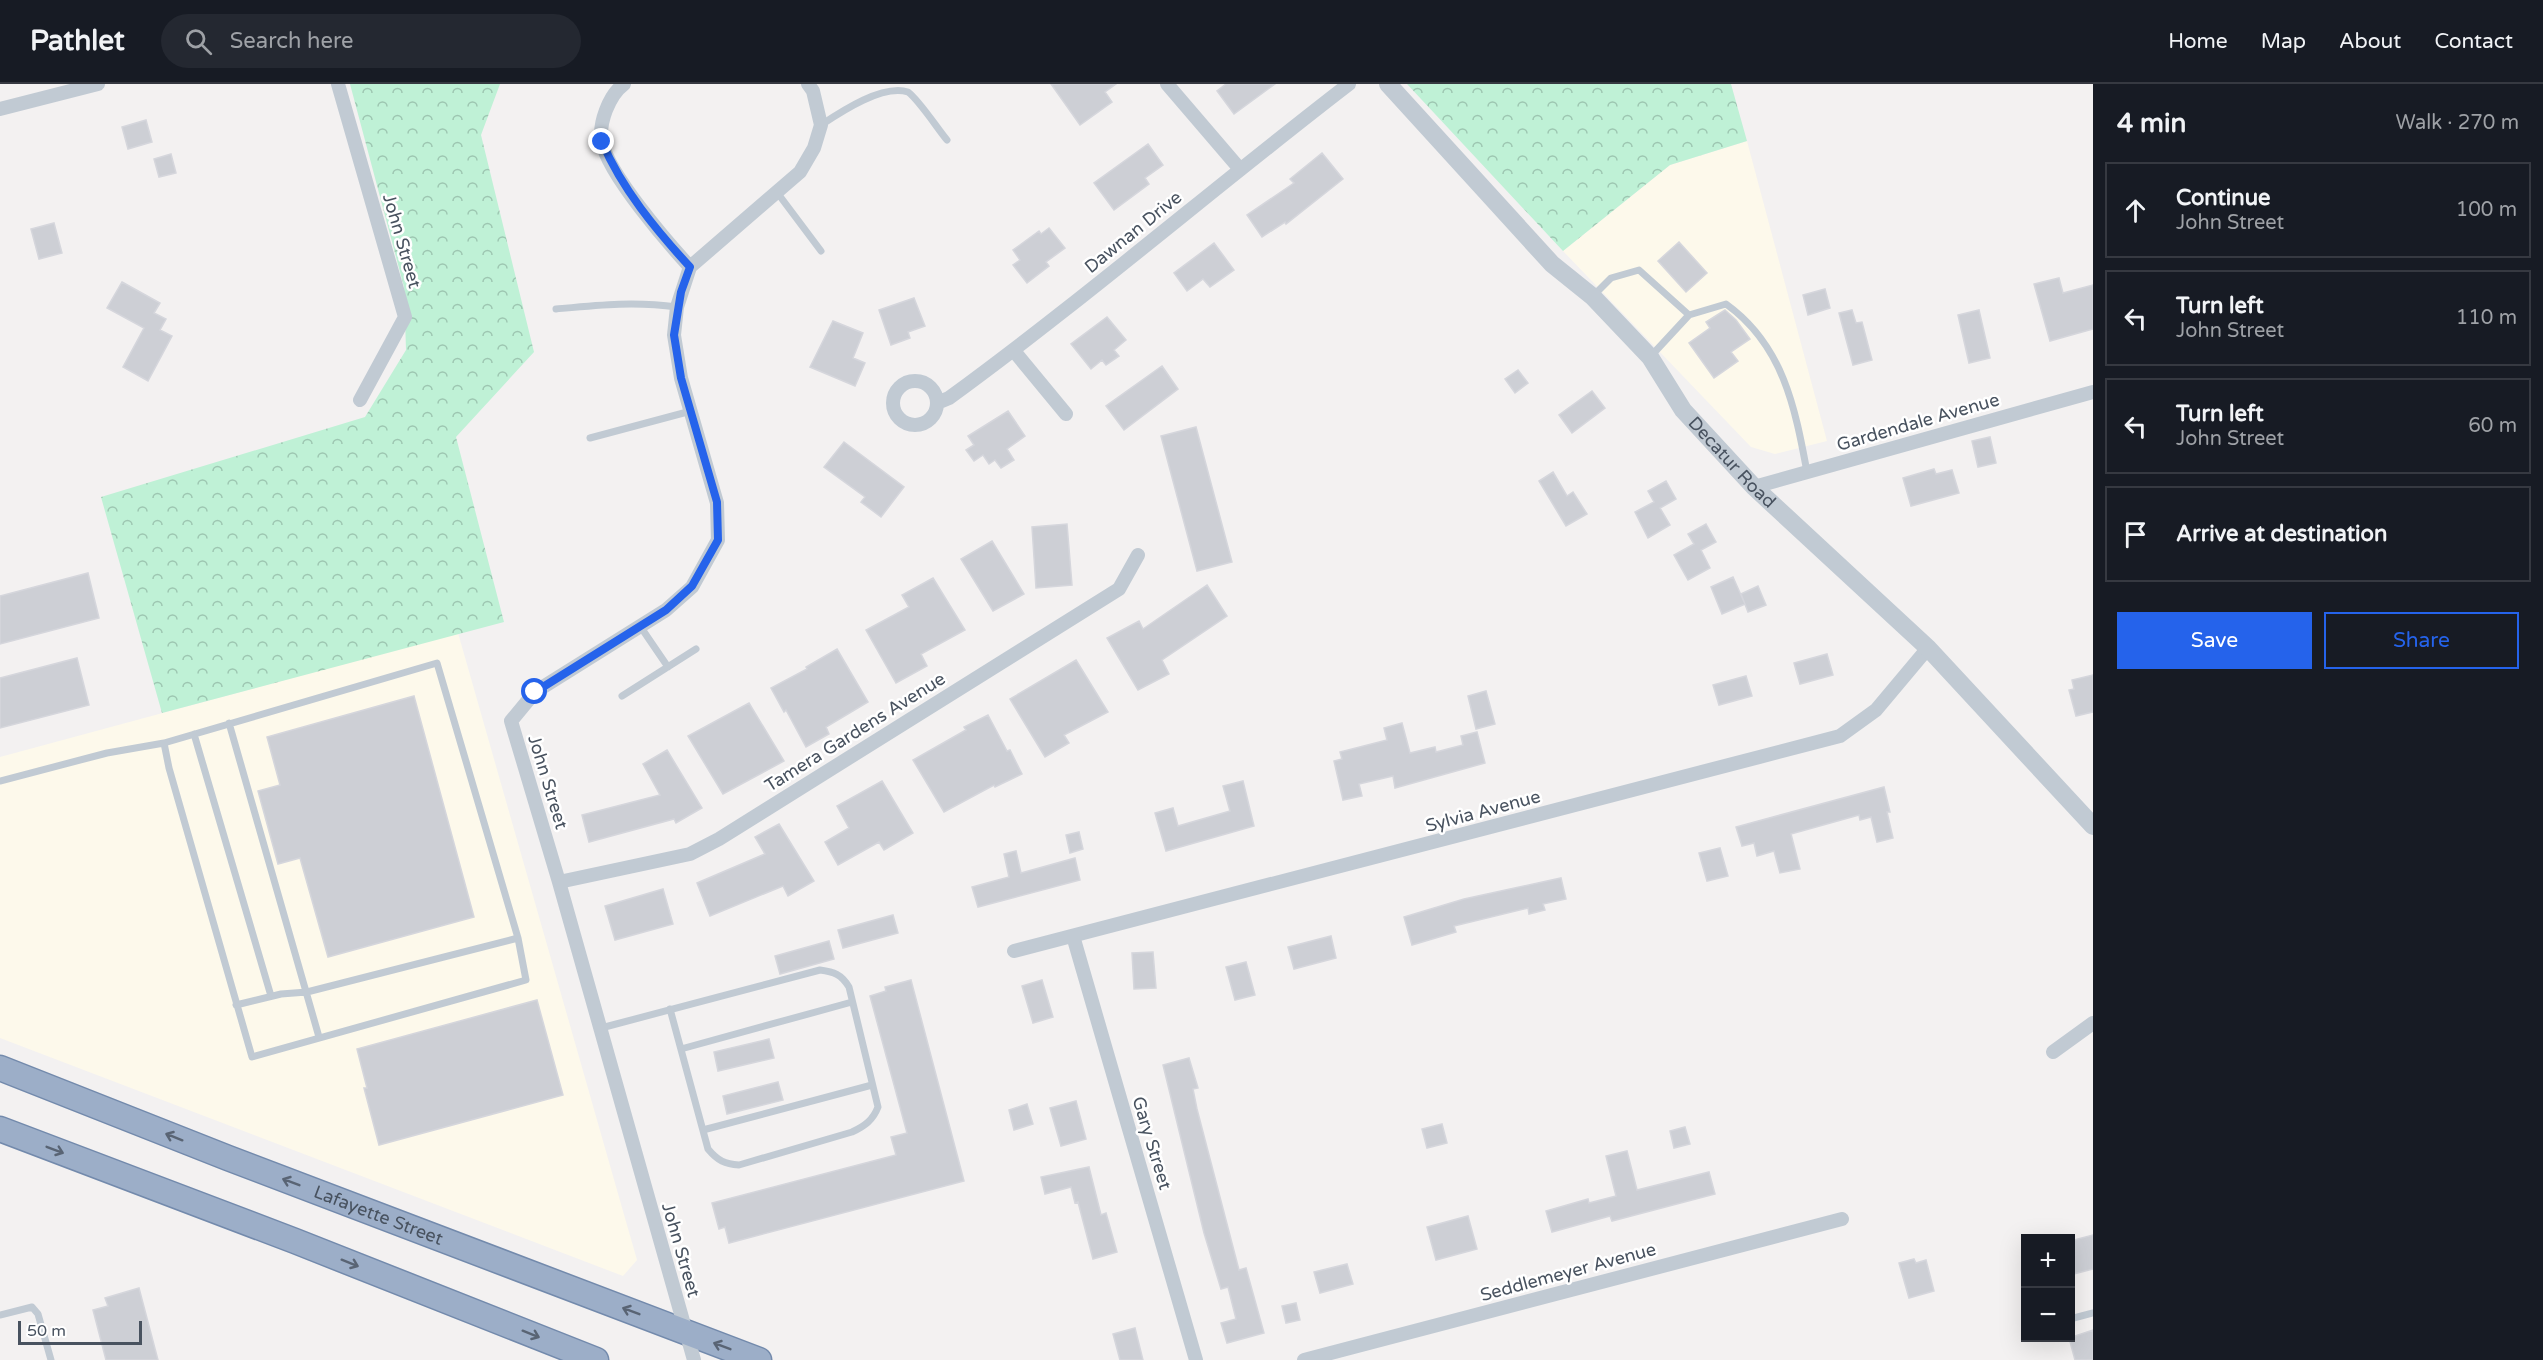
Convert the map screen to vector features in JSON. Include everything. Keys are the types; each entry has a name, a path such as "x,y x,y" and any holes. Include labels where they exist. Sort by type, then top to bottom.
{"highway":[{"name":"Lafayette Street","path":"0,1068 228,1158 759,1360"},
{"path":"0,1129 295,1241 596,1360"}],"street":[{"path":"0,109 98,84"},
{"name":"John Street","path":"338,84 405,317 360,400"},
{"path":"624,84 618,89 602,124 602,142 609,160 638,203 666,241 690,267 800,172 814,148 821,125 813,92 808,84"},
{"path":"1167,84 1239,168"},
{"name":"Dawnan Drive","path":"937,403 949,398 1014,351 1239,168 1348,84"},
{"name":"Decatur Road","path":"1388,84 1552,264 1593,297 1650,357 1683,410 1754,487 1928,648 2093,826"},
{"name":"John Street","path":"690,267 677,307 674,335 681,378 717,502 718,540 692,586 666,610 535,692 510,721 559,882 694,1360"},
{"path":"1014,351 1066,414"},
{"name":"Gardendale Avenue","path":"1754,487 2093,393"},
{"name":"Tamera Gardens Avenue","path":"559,882 690,854 719,839 1119,589 1138,555"},
{"name":"Sylvia Avenue","path":"1014,951 1840,736 1876,710 1928,648"},
{"name":"Gary Street","path":"1073,936 1196,1360"},
{"path":"2053,1052 2093,1023"},
{"name":"Seddlemeyer Avenue","path":"1304,1360 1842,1219"}],"lane":[{"path":"821,125 877,89 891,86 908,92 947,140"},
{"path":"776,191 821,251"},
{"path":"1593,297 1611,278 1639,270 1689,315"},
{"path":"556,309 624,302 677,307"},
{"path":"1650,357 1689,315 1726,304 1746,318 1784,376 1800,433 1807,472"},
{"path":"590,438 691,411"},
{"path":"640,626 668,667"},
{"path":"622,696 696,649"},
{"path":"0,781 107,753 164,743 437,663 518,938 526,980 252,1057 164,743"},
{"path":"230,723 319,1037"},
{"path":"194,734 271,996"},
{"path":"236,1005 271,996 307,992 518,938"},
{"path":"601,1028 670,1009 819,970 833,972 843,978 849,987 878,1107 874,1117 864,1126 852,1132 739,1165 726,1164 716,1159 708,1149 670,1009"},
{"path":"681,1049 852,1002"},
{"path":"703,1130 872,1085"},
{"path":"0,1315 32,1307 38,1314 51,1360"},
{"path":"2075,1318 2093,1313"}],"shaded area":[{"path":"1747,141 1827,441 1775,454 1751,447 1563,251 1670,165"},
{"path":"458,633 637,1260 623,1276 0,1038 0,757"}],"green space":[{"path":"350,84 500,84 481,135 534,352 456,437 504,622 162,713 101,497 365,417 406,350 404,287"},
{"path":"1407,84 1731,84 1747,141 1670,165 1563,251"}],"building":[{"path":"1051,84 1116,84 1105,92 1112,102 1080,125"},
{"path":"1226,84 1275,84 1234,114 1217,91"},
{"path":"146,120 152,142 128,149 122,127"},
{"path":"1148,144 1163,165 1145,178 1149,184 1114,210 1094,183"},
{"path":"1322,153 1343,179 1286,224 1285,222 1262,237 1247,215 1294,183 1290,179"},
{"path":"171,154 176,173 159,177 154,159"},
{"path":"54,223 62,253 39,259 31,229"},
{"path":"1049,228 1065,248 1046,262 1049,266 1027,283 1013,265 1020,260 1013,250 1039,231 1041,234"},
{"path":"1679,242 1707,273 1686,292 1658,261"},
{"path":"1214,243 1234,270 1210,287 1203,279 1187,291 1174,273"},
{"path":"2059,278 2063,293 2093,285 2093,329 2050,341 2034,284"},
{"path":"122,282 160,303 154,313 166,319 160,330 172,336 148,381 123,367 144,328 107,308"},
{"path":"1825,289 1830,308 1808,315 1803,295"},
{"path":"914,298 925,326 908,332 910,338 891,345 879,310"},
{"path":"1725,310 1736,320 1750,339 1731,352 1738,361 1714,378 1689,343 1710,328 1706,322"},
{"path":"1852,310 1856,323 1862,322 1872,360 1853,365 1839,313"},
{"path":"1979,310 1990,358 1969,363 1958,315"},
{"path":"1107,317 1126,340 1114,350 1119,356 1106,365 1102,360 1091,369 1071,344"},
{"path":"833,321 863,333 853,358 865,363 855,386 810,367"},
{"path":"1162,366 1178,389 1124,430 1106,406"},
{"path":"1518,370 1528,383 1515,393 1505,379"},
{"path":"1592,391 1605,408 1572,433 1559,415"},
{"path":"1008,411 1025,436 1007,449 1014,460 1001,468 995,460 989,464 983,455 974,461 966,450 974,445 968,436"},
{"path":"1196,427 1232,562 1197,571 1161,436"},
{"path":"1990,437 1996,463 1978,467 1972,441"},
{"path":"844,442 904,487 881,517 861,502 865,497 824,467"},
{"path":"1934,469 1936,474 1952,470 1959,493 1911,506 1903,478"},
{"path":"1553,472 1567,496 1573,492 1587,514 1566,526 1539,481"},
{"path":"1666,481 1676,499 1660,508 1670,525 1648,538 1635,512 1654,502 1648,491"},
{"path":"1067,524 1072,585 1036,588 1032,527"},
{"path":"1706,524 1716,542 1701,550 1710,568 1688,580 1674,555 1694,544 1688,534"},
{"path":"992,541 1024,594 993,611 961,559"},
{"path":"88,573 99,618 0,644 0,596"},
{"path":"1733,577 1745,604 1722,614 1711,587"},
{"path":"933,578 965,630 921,654 927,666 896,683 866,630 909,607 902,595"},
{"path":"1207,585 1227,616 1162,660 1169,674 1138,690 1107,638 1139,621 1143,629"},
{"path":"1758,586 1766,605 1748,612 1741,594"},
{"path":"837,649 868,702 826,727 829,734 806,747 771,688 807,669 806,667"},
{"path":"1827,654 1833,675 1800,684 1794,663"},
{"path":"77,658 89,705 0,728 0,678"},
{"path":"1076,660 1108,712 1064,735 1069,743 1045,757 1010,699"},
{"path":"2093,675 2093,712 2076,716 2069,690 2074,689 2072,680"},
{"path":"1746,676 1752,696 1719,705 1713,685"},
{"path":"1486,691 1495,724 1476,729 1468,696"},
{"path":"414,696 474,917 328,957 300,858 278,864 258,791 280,785 267,737"},
{"path":"749,703 784,761 723,794 688,736"},
{"path":"988,715 1022,774 995,787 994,785 944,812 913,760 966,730 964,727"},
{"path":"1402,723 1410,753 1435,747 1436,752 1463,745 1461,736 1477,732 1485,763 1395,788 1393,776 1359,784 1362,796 1343,800 1334,761 1342,759 1340,752 1387,740 1384,728"},
{"path":"667,750 702,808 676,823 674,819 589,842 582,815 660,795 643,764"},
{"path":"882,781 913,833 884,850 879,842 838,865 825,842 849,828 837,806"},
{"path":"1243,781 1254,826 1166,851 1155,813 1173,808 1178,826 1230,811 1223,786"},
{"path":"1884,787 1893,838 1877,842 1871,817 1860,820 1859,815 1791,834 1800,869 1780,873 1774,851 1757,856 1754,843 1742,846 1736,827"},
{"path":"779,824 814,881 788,896 783,886 710,916 697,883 765,854 755,837"},
{"path":"1079,832 1083,849 1070,853 1066,835"},
{"path":"1720,848 1728,876 1707,881 1699,853"},
{"path":"1016,851 1021,873 1075,858 1080,880 978,907 972,887 1009,877 1004,854"},
{"path":"1561,878 1566,899 1543,904 1545,910 1529,914 1528,908 1454,926 1456,932 1412,945 1404,917 1464,899"},
{"path":"663,889 673,924 615,940 605,906"},
{"path":"893,915 898,933 843,948 838,930"},
{"path":"1331,936 1336,958 1294,969 1288,947"},
{"path":"829,941 834,959 780,974 775,956"},
{"path":"1153,952 1156,988 1134,989 1132,953"},
{"path":"1246,962 1255,995 1235,1000 1226,967"},
{"path":"911,980 964,1181 729,1243 725,1227 719,1229 712,1203 896,1155 891,1137 907,1133 870,996 886,991 885,987"},
{"path":"1042,980 1053,1017 1033,1023 1022,986"},
{"path":"537,1000 563,1095 379,1145 364,1088 367,1088 357,1049"},
{"path":"769,1039 774,1058 718,1071 714,1052"},
{"path":"1189,1058 1198,1088 1193,1089 1197,1109 1239,1270 1246,1268 1264,1333 1227,1343 1221,1323 1236,1319 1228,1287 1221,1289 1204,1233 1163,1065"},
{"path":"778,1082 783,1100 727,1114 723,1096"},
{"path":"1076,1101 1086,1139 1061,1146 1050,1108"},
{"path":"1027,1104 1033,1124 1014,1130 1009,1110"},
{"path":"1442,1124 1447,1143 1427,1148 1422,1129"},
{"path":"1685,1127 1690,1144 1674,1148 1670,1131"},
{"path":"1627,1151 1637,1190 1709,1172 1715,1194 1612,1221 1610,1216 1552,1232 1546,1211 1588,1199 1589,1203 1616,1196 1606,1156"},
{"path":"1089,1167 1101,1215 1106,1213 1117,1252 1093,1259 1078,1202 1075,1203 1071,1187 1045,1194 1041,1177"},
{"path":"1468,1216 1477,1249 1436,1260 1427,1227"},
{"path":"2093,1235 2093,1269 2075,1274 2075,1240"},
{"path":"1914,1259 1916,1263 1926,1260 1934,1291 1909,1298 1899,1263"},
{"path":"1347,1264 1353,1284 1320,1293 1314,1272"},
{"path":"139,1288 158,1360 106,1360 93,1310 108,1306 105,1298"},
{"path":"1296,1303 1300,1320 1286,1323 1282,1306"},
{"path":"1135,1328 1143,1360 1120,1360 1113,1334"},
{"path":"2093,1330 2093,1360 2075,1360 2070,1342 2075,1342 2075,1336"}],"route":[{"path":"535,692 666,610 692,586 718,540 717,502 681,378 674,335 677,307 690,267 666,241 638,203 609,160 602,142"}]}
